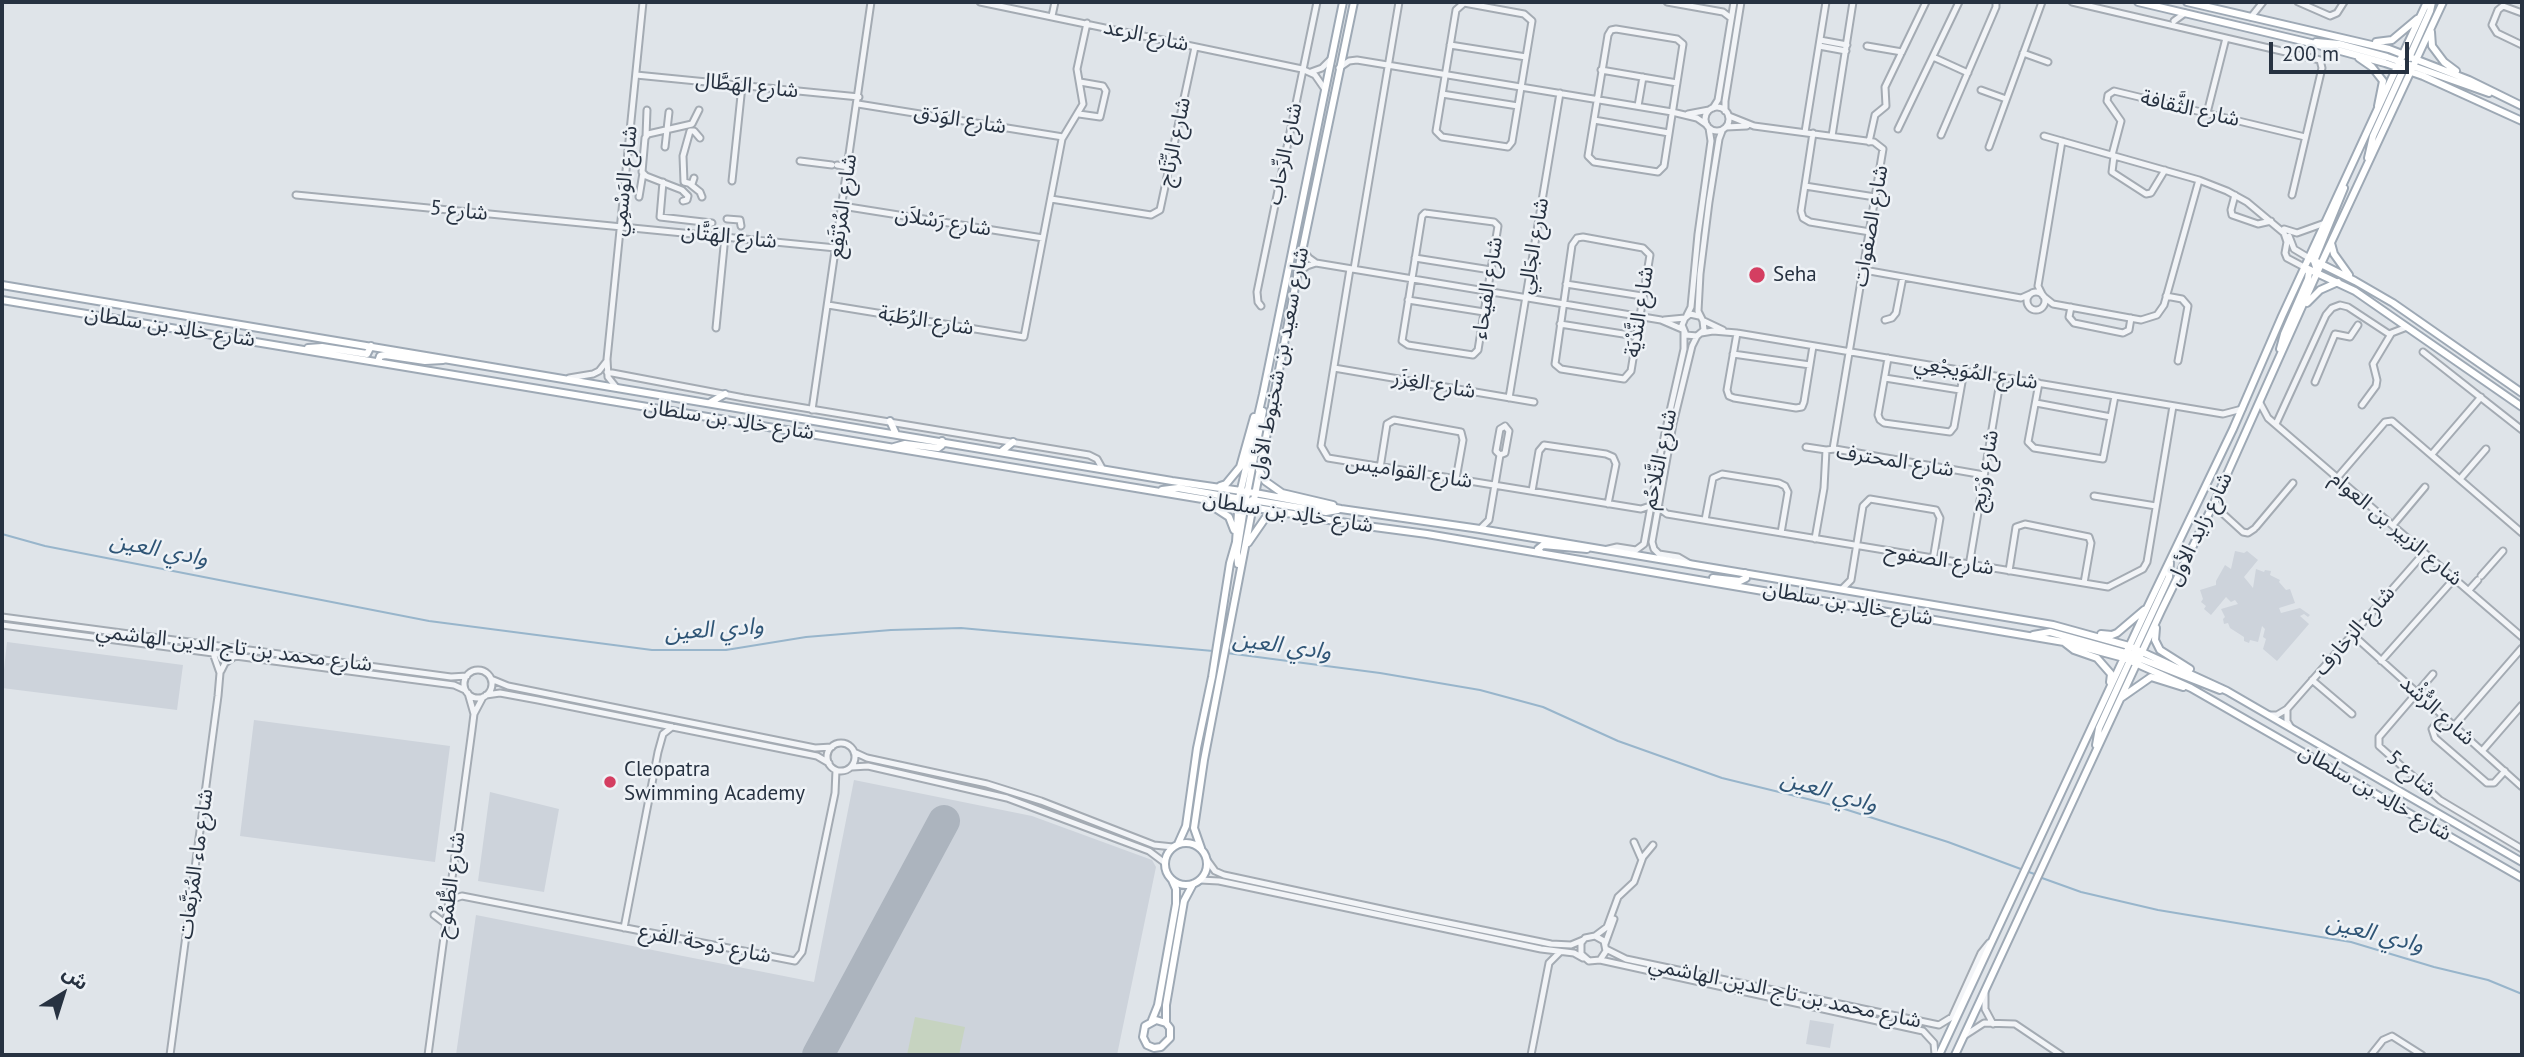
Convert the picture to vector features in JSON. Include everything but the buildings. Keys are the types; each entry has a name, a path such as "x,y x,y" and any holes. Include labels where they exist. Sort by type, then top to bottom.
{"main road":[{"name":"شارع سعيد بن شخبوط الأول","path":"1176,846 1186,826 1197,748 1231,613 1240,567 1237,552 1261,403 1343,2"},
{"name":"شارع سعيد بن شخبوط الأول","path":"1201,848 1196,838 1195,822 1230,563 1246,499 1259,470 1354,2"},
{"path":"2138,2 2351,54 2407,63 2469,88 2498,94"},
{"path":"2188,2 2357,40 2388,42 2421,16"},
{"path":"2407,63 2430,10 2429,2"},
{"name":"شارع زايد الأول","path":"1955,1055 2120,699 2148,606 2233,429 2304,268 2315,261 2332,243 2368,165 2407,63 2421,16 2429,2"},
{"name":"شارع زايد الأول","path":"2315,261 2325,223 2378,109 2431,29 2443,2"},
{"path":"2431,29 2432,46 2442,60 2469,80"},
{"path":"2357,40 2522,121"},
{"path":"2311,43 2339,44 2469,80 2522,106"},
{"path":"2351,54 2369,64 2382,79 2378,109"},
{"path":"2318,273 2315,261 2342,198 2345,180"},
{"path":"2332,243 2337,260 2355,281"},
{"path":"2315,261 2355,281 2413,317 2522,393"},
{"path":"2304,268 2338,282 2392,316 2522,407"},
{"path":"2280,354 2282,339 2310,275 2304,268"},
{"name":"شارع زايد الأول","path":"1937,1055 2108,691 2161,611 2215,501 2318,273"},
{"path":"2301,309 2320,290 2338,282"},
{"name":"شارع خالِد بن سلطان","path":"2,285 1102,468 1172,481 1294,514 1700,579 2032,635 2133,655 2522,878"},
{"name":"شارع خالِد بن سلطان","path":"2,300 1194,498 1246,499 1341,509 1480,529 2028,620 2078,631 2133,655 2196,675 2227,691 2522,862"},
{"path":"303,349 322,347 367,354 372,346"},
{"path":"379,362 380,356 384,355 425,361 448,358"},
{"path":"710,403 725,394"},
{"path":"1158,491 1178,488 1246,499 1262,422 1264,394"},
{"path":"1172,481 1221,486 1226,484 1242,463 1251,425 1261,403"},
{"path":"890,421 896,433"},
{"path":"892,447 905,444 938,448 941,447 942,441"},
{"path":"1002,451 1013,442"},
{"path":"1259,470 1265,481 1282,493 1325,501 1341,509"},
{"path":"1194,498 1217,508 1229,517 1233,523 1236,542"},
{"path":"1237,582 1250,538 1266,517 1272,514 1294,514"},
{"path":"1541,554 1538,549 1541,545 1579,550 1592,548"},
{"path":"2095,752 2099,728 2169,577 2170,559"},
{"path":"1700,579 1740,581 1744,579 1745,573"},
{"path":"2078,631 2109,636 2115,634 2148,606"},
{"path":"2161,611 2154,635 2156,643 2165,654 2196,675"},
{"path":"2032,635 2056,633 2133,655 2210,688 2227,691"},
{"path":"2064,642 2074,650 2095,656 2107,667 2112,676 2108,691"},
{"path":"2120,699 2151,677 2191,688"},
{"path":"1147,1055 1143,1029 1152,1020 1158,1005 1177,894 1167,874 1166,856 1176,846 1190,843 1201,848 1207,860 1206,873 1200,880 1184,885 1172,880"},
{"path":"1166,1023 1166,1005 1183,905 1193,884"},
{"path":"1152,1020 1166,1023 1170,1028 1170,1038 1157,1055"},
{"path":"1145,1042 1154,1048 1161,1047"}],"street":[{"name":"شارع الوَسْمِي","path":"607,372 621,226 635,153 636,75 643,2"},
{"name":"شارع المُرْتَفِع","path":"812,410 871,2"},
{"name":"شارع الرعد","path":"979,2 1311,72"},
{"path":"1052,16 1055,2"},
{"name":"شارع الرِّحاب","path":"1261,306 1257,292 1317,2"},
{"name":"شارع القواميس","path":"1399,2 1334,368 1322,451 1331,459 1380,468 1641,509 1650,506"},
{"path":"1667,2 1723,12 1731,18"},
{"path":"1302,248 1316,263 1661,320 1690,336 1699,335 1704,330 1698,311 1704,237 1719,139 1727,113 1724,101 1741,2"},
{"path":"1805,132 1826,2"},
{"path":"1832,136 1853,2"},
{"path":"1872,139 1877,115 1886,106 1884,89 1926,2"},
{"path":"1898,129 1959,2"},
{"path":"1941,135 1996,2"},
{"path":"1989,147 2042,2"},
{"path":"2073,2 2321,61 2322,68 2292,195"},
{"path":"2298,2 2330,16 2337,13 2344,2"},
{"path":"1464,3 1528,15 1532,25 1510,146 1442,137 1437,134 1450,45 1456,10 1464,3"},
{"path":"2251,17 2262,4"},
{"path":"2262,4 2265,21"},
{"path":"1723,12 1733,5"},
{"path":"1683,331 1691,307 1711,141 1706,115 1718,100 1733,5"},
{"path":"2522,13 2503,6 2498,10 2492,25 2497,33 2522,45"},
{"path":"2168,9 2174,24"},
{"path":"2174,24 2185,13"},
{"path":"1043,238 1063,137 1079,114 1084,100 1077,69 1087,23"},
{"path":"1611,30 1679,40 1684,47 1664,166 1658,172 1594,162 1588,156 1601,71 1611,30"},
{"path":"2207,113 2226,38"},
{"path":"1820,43 1846,48"},
{"path":"1344,44 1357,60"},
{"path":"1450,45 1526,57"},
{"path":"1867,46 1902,52"},
{"name":"شارع الرِّتَاج","path":"1051,199 1151,215 1160,210 1195,47"},
{"path":"2023,53 2048,62"},
{"path":"1933,57 1968,73"},
{"path":"1324,88 1311,72 1322,68 1330,60"},
{"path":"1339,68 1349,61 1357,60 1685,114 1701,120 1715,131 1724,129"},
{"path":"1601,71 1677,83"},
{"name":"شارع الهَطَّال","path":"636,75 858,100"},
{"path":"1638,106 1643,77"},
{"path":"1079,114 1100,117 1106,91 1103,86 1080,82"},
{"path":"732,181 742,86"},
{"path":"1981,90 2006,99"},
{"name":"شارع الثَّقافة","path":"2113,155 2121,123 2120,117 2107,101 2112,91 2305,137"},
{"name":"شارع الجَالِي","path":"1509,398 1560,93"},
{"path":"1442,94 1518,106"},
{"name":"شارع الوَدَق","path":"858,100 1063,137"},
{"path":"1685,114 1719,108 1727,113"},
{"path":"639,197 643,173 635,153 646,136 647,110"},
{"path":"699,110 689,128 684,156 690,181 702,197"},
{"path":"666,147 669,112"},
{"name":"شارع الصفوات","path":"1727,113 1754,126"},
{"path":"1594,120 1669,133"},
{"name":"شارع الصفوات","path":"1724,129 1754,126 1872,139 1880,145 1884,153 1833,449"},
{"path":"646,136 689,128"},
{"path":"689,128 699,138"},
{"path":"1814,134 1801,211 1806,221 1870,232"},
{"path":"2044,136 2199,180 2235,195 2248,202 2286,237 2287,258 2304,268"},
{"path":"2027,304 2027,299 2038,286 2062,141"},
{"path":"2113,155 2112,172 2146,194 2151,193 2165,170"},
{"path":"800,161 848,167"},
{"path":"643,173 680,188 688,196 687,200 683,201"},
{"path":"1864,270 2021,298 2034,310 2053,304 2147,320 2161,311 2199,180"},
{"path":"680,188 690,181"},
{"path":"663,182 660,217 712,223"},
{"path":"1805,186 1875,197"},
{"name":"شارع 5","path":"296,195 621,226"},
{"path":"2235,195 2232,215 2258,224 2269,220"},
{"name":"شارع رَسْلاَن","path":"842,206 1043,238"},
{"name":"شارع الفيحاء","path":"1425,213 1494,222 1498,226 1491,270 1478,350 1471,356 1404,343 1402,337 1422,216 1425,213"},
{"path":"727,219 740,220 741,238"},
{"path":"2269,220 2297,233 2325,223"},
{"name":"شارع الهَتَّان","path":"621,226 836,248"},
{"path":"2284,229 2294,250 2315,261"},
{"path":"716,328 725,236"},
{"name":"شارع النَّدْيَة","path":"1577,237 1646,249 1650,255 1642,296 1628,377 1621,379 1558,369 1555,364 1560,324 1573,242 1577,237"},
{"name":"شارع الرُطَبَة","path":"828,304 1024,337 1043,238"},
{"path":"1415,258 1491,270"},
{"path":"1297,274 1316,263"},
{"path":"1885,320 1896,313 1903,276"},
{"path":"1566,284 1642,296"},
{"path":"2038,286 2045,302 2042,307"},
{"path":"2021,298 2031,293 2043,295 2053,304"},
{"path":"2166,296 2185,300 2188,306 2178,361"},
{"path":"1408,300 1484,312"},
{"path":"2252,421 2261,419 2273,422 2326,315 2336,306 2348,307 2386,333 2407,327"},
{"path":"2071,307 2070,319 2074,323 2123,333 2129,330 2131,318"},
{"path":"2362,405 2376,386 2373,364 2392,332 2392,316"},
{"path":"1661,320 1701,318"},
{"name":"شارع المُوَيجْعِي","path":"1701,318 1730,332"},
{"path":"1560,324 1636,336"},
{"path":"2315,382 2335,334 2350,337 2358,325"},
{"name":"شارع التَّلاَحُم","path":"1603,550 1612,547 1640,548 1645,541 1684,349 1683,331"},
{"path":"1737,332 1727,390 1729,396 1796,408 1802,407 1804,402 1813,345"},
{"name":"شارع المُوَيجْعِي","path":"1699,335 1737,332 2223,414 2242,409"},
{"name":"شارع التَّلاَحُم","path":"1690,564 1678,557 1659,554 1654,549 1653,542 1673,424 1692,346 1699,335"},
{"path":"2423,352 2522,430"},
{"path":"1733,354 1810,365"},
{"path":"1888,358 1878,415 1884,423 1950,432 1954,427 1964,371"},
{"path":"565,379 600,371 607,359"},
{"path":"2305,360 2322,366"},
{"name":"شارع الغِزَر","path":"1334,368 1534,402"},
{"path":"616,387 607,372 812,410 1089,454 1097,459 1102,468"},
{"name":"شارع وْرَيج","path":"1969,566 2001,376"},
{"path":"1885,378 1961,390"},
{"path":"2039,383 2028,442 2034,448 2101,459 2105,455 2115,396"},
{"path":"2432,454 2481,397"},
{"path":"2036,403 2111,417"},
{"name":"شارع الزبير بن العوام","path":"2260,403 2263,412 2273,422 2522,637"},
{"name":"شارع الصفوح","path":"1658,507 1667,514 2108,587 2143,569 2147,562 2173,406"},
{"path":"2223,414 2233,429"},
{"path":"1380,468 1387,424 1394,420 1461,432 1463,440 1456,479"},
{"path":"2337,478 2388,421 2395,423 2521,528"},
{"path":"1505,426 1509,431 1505,453 1500,455 1496,451 1500,429 1505,426"},
{"path":"1532,491 1539,452 1544,445 1606,454 1613,457 1616,464 1608,504"},
{"name":"شارع المحترف","path":"1806,447 1833,449 1984,475"},
{"path":"2460,479 2486,449"},
{"path":"1815,539 1824,488 1826,450"},
{"path":"1480,529 1489,520 1500,455"},
{"path":"1705,520 1713,478 1722,474 1779,483 1785,486 1788,492 1781,533"},
{"path":"2215,501 2222,513 2243,532 2252,530 2293,483"},
{"path":"2393,525 2425,487"},
{"path":"2094,496 2156,506"},
{"path":"1860,593 1851,580 1863,506 1867,500 1934,509 1940,518 1933,560"},
{"path":"1641,509 1648,516"},
{"path":"2208,515 2222,513"},
{"path":"1656,519 1667,514"},
{"path":"1489,520 1496,532"},
{"path":"2009,571 2015,530 2018,525 2025,524 2089,537 2091,542 2084,583"},
{"path":"2469,590 2502,551"},
{"name":"شارع الزخارف","path":"2287,709 2424,553"},
{"path":"2382,661 2454,579"},
{"path":"1840,590 1851,580"},
{"name":"شارع محمد بن تاج الدين الهاشمي","path":"2,617 451,677 467,676"},
{"path":"2516,631 2522,624"},
{"name":"شارع محمد بن تاج الدين الهاشمي","path":"2,625 454,685 467,692"},
{"name":"شارع الرُّشْد","path":"2352,635 2522,787"},
{"path":"2454,726 2522,648"},
{"name":"شارع ماء المُرَبَّعات","path":"170,1055 220,673 213,653"},
{"path":"220,673 225,663 234,656"},
{"path":"1165,863 1154,853 1007,798 869,766 852,767 846,771 836,770 817,756 508,694 475,698 467,692 465,681 467,676 478,671 485,672 491,679 503,685 818,748 845,744 867,758 987,783 1154,845 1176,846"},
{"name":"شارع 5","path":"2434,674 2379,737 2379,746 2440,800 2522,849"},
{"path":"485,696 492,686 491,679"},
{"path":"2312,680 2352,713"},
{"name":"شارع الطُّمُوح","path":"467,692 474,714"},
{"name":"شارع الطُّمُوح","path":"428,1055 474,714 485,696"},
{"path":"2482,751 2522,705"},
{"path":"2269,715 2277,715 2287,709"},
{"path":"2287,709 2287,721 2291,728"},
{"path":"2442,715 2432,729 2435,738 2487,783 2494,783 2505,771"},
{"path":"656,724 663,734"},
{"path":"624,928 663,734 672,727"},
{"path":"829,763 828,752 832,747"},
{"path":"852,767 854,752"},
{"name":"شارع دَوحة الفَرع","path":"449,900 462,896 789,961 798,960 805,942 835,793 836,770"},
{"path":"1634,842 1642,859"},
{"path":"1207,860 1215,871 1224,875 1551,944 1571,945 1588,936 1595,936 1607,927 1618,897 1636,879 1642,859 1653,845"},
{"path":"1200,880 1219,881 1541,949 1574,953 1589,961 1600,960 1613,922 1613,913"},
{"path":"451,884 462,896"},
{"path":"434,915 446,923"},
{"name":"شارع محمد بن تاج الدين الهاشمي","path":"1606,947 1626,959 1938,1025 1946,1023 1955,1014 1981,953 1997,932"},
{"path":"1595,936 1606,947"},
{"path":"1583,940 1580,951 1583,958"},
{"path":"1541,949 1549,963"},
{"path":"1531,1055 1549,963 1560,952"},
{"name":"شارع محمد بن تاج الدين الهاشمي","path":"1600,960 1919,1030 1932,1039 1937,1055"},
{"path":"1985,991 1985,1009 1993,1024"},
{"path":"1964,1036 1981,1024 2018,1025 2061,1055"},
{"path":"2371,1055 2383,1040 2392,1036 2422,1055"}],"shaded area":[{"path":"2235,551 2247,551 2258,560 2244,577 2253,588 2256,569 2271,571 2270,575 2280,580 2286,590 2290,589 2295,603 2279,608 2281,613 2300,608 2310,615 2300,616 2309,624 2277,661 2263,649 2266,639 2263,637 2265,629 2262,626 2258,642 2250,640 2249,643 2230,628 2228,623 2224,624 2225,617 2221,609 2238,604 2235,600 2231,602 2226,597 2211,615 2201,602 2203,599 2200,590 2216,585 2225,565 2231,569"},
{"path":"7,642 183,665 177,710 2,688"},
{"path":"254,720 450,746 435,862 240,836"},
{"path":"854,780 1032,816 1152,860 1156,867 1117,1055 456,1055 476,915 814,982"},
{"path":"490,792 559,809 544,892 478,881"},
{"path":"1810,1020 1834,1024 1830,1048 1806,1044"}],"green space":[{"path":"915,1017 965,1027 959,1055 907,1055"}],"waterway":[{"name":"وادي العين","path":"2,534 45,546 429,621 652,650 726,650 806,637 961,628 1213,651"},
{"name":"وادي العين","path":"1219,652 1380,673 1480,690 1543,707 1618,741 1722,778 1832,805 1948,842 2037,875"},
{"name":"وادي العين","path":"2042,878 2081,892 2158,910 2351,942 2488,980 2522,994"}],"runway":[{"path":"818,1055 944,821"}],"place":[{"name":"Seha","path":"1757,275"},
{"name":"Cleopatra Swimming Academy","path":"610,782"}]}
